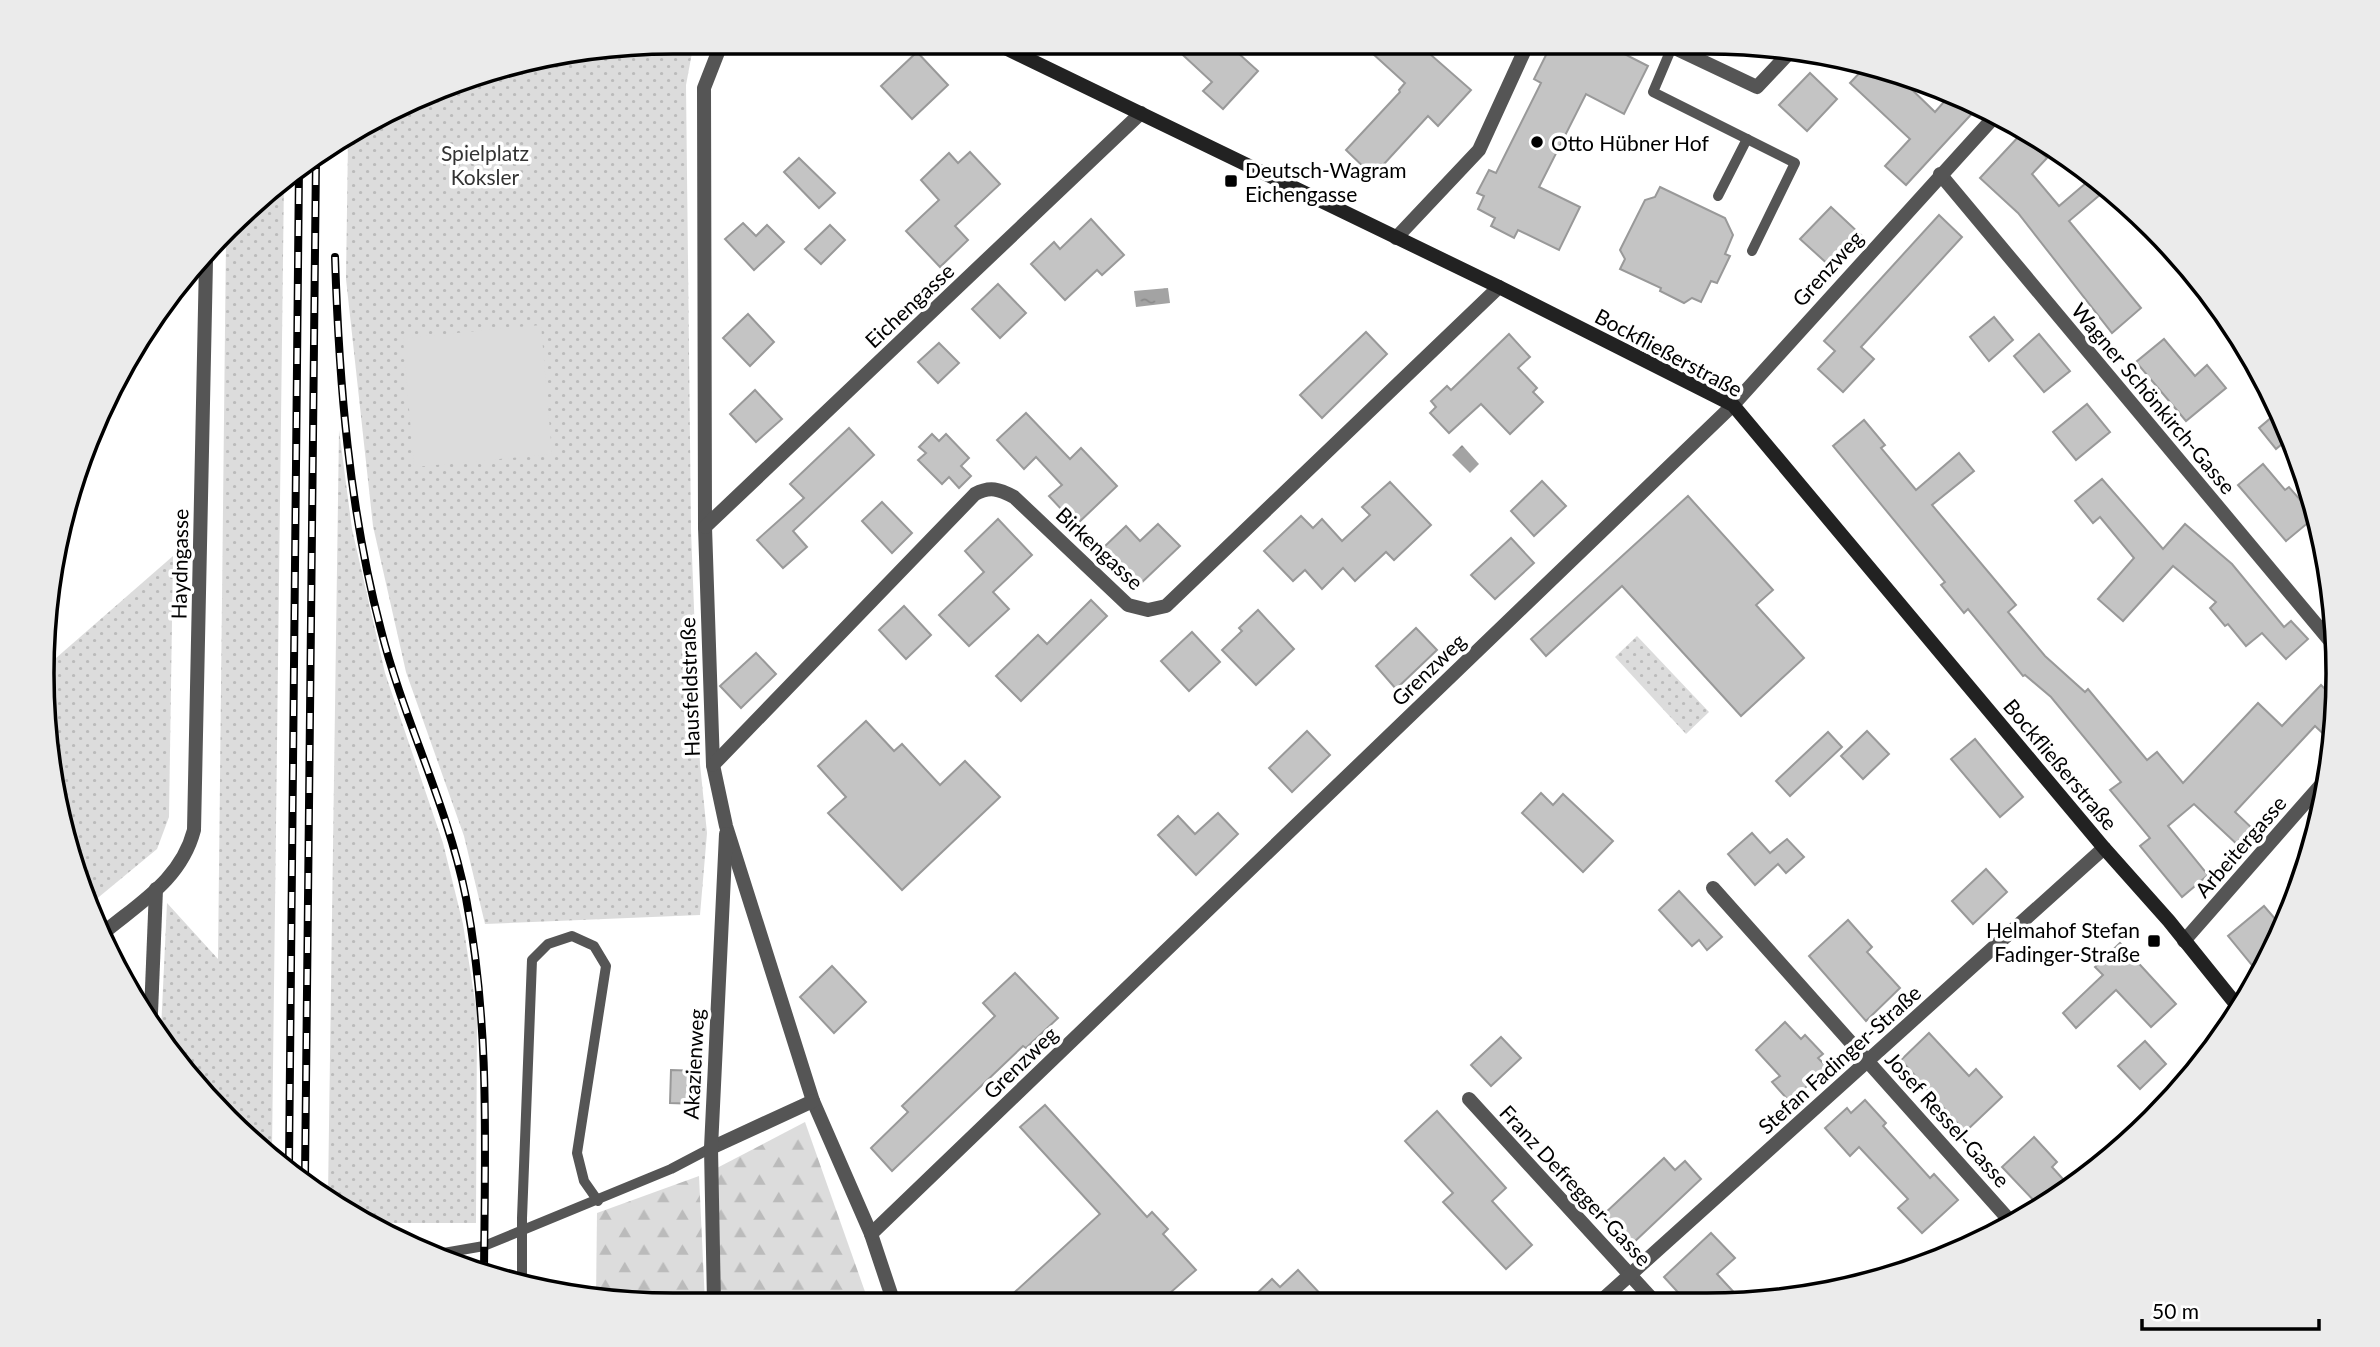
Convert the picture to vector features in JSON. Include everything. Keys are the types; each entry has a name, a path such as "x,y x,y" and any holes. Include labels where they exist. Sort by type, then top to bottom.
{"main road":[{"name":"Bockfließerstraße","path":"1018,54 1499,287 1732,405 2232,1000"}],"street":[{"name":"Hausfeldstraße","path":"717,54 704,88 705,527 713,765 726,826 813,1101 871,1234 891,1293"},
{"path":"1396,238 1479,150 1523,54"},
{"path":"1687,54 1757,87 1783,60"},
{"name":"Eichengasse","path":"705,527 1141,113"},
{"name":"Grenzweg","path":"871,1234 1732,405 1989,123"},
{"name":"Wagner Schönkirch-Gasse","path":"1940,174 2324,634"},
{"name":"Haydngasse","path":"156,889 169,879 180,865 190,846 194,830 206,268"},
{"name":"Birkengasse","path":"713,765 975,494 984,489 995,488 1014,497 1128,605 1148,610 1166,606 1499,287"},
{"name":"Arbeitergasse","path":"2184,941 2314,794"},
{"name":"Akazienweg","path":"714,1293 710,1217 711,1148 726,826"},
{"name":"Stefan Fadinger-Straße","path":"1610,1293 2104,848"},
{"name":"Josef Ressel-Gasse","path":"1713,888 2005,1216"},
{"path":"109,928 156,889"},
{"path":"151,1006 156,889"},
{"name":"Franz Defregger-Gasse","path":"1469,1099 1647,1293"},
{"path":"711,1148 813,1101"}],"lane":[{"path":"1665,54 1653,93 1795,163 1752,251"},
{"path":"1718,196 1747,139"},
{"path":"522,1274 532,960 548,944 572,936 594,946 606,966 577,1153 583,1181 597,1201"},
{"path":"452,1252 484,1247 671,1169 711,1148"}],"green space":[{"name":"Spielplatz Koksler","path":"692,54 686,85 691,530 700,764 707,833 700,915 485,924 464,836 406,672 373,526 346,279 348,147 437,101 513,75 593,60"},
{"path":"284,193 272,1145 208,1082 161,1021 167,903 218,959 226,246"},
{"path":"541,325 552,454 414,467 403,338"},
{"path":"339,430 352,529 385,673 443,843 463,924 477,1014 476,1223 389,1223 328,1187"},
{"path":"173,556 169,817 157,849 97,899 75,834 66,794 56,714 55,659"},
{"path":"1637,636 1709,712 1686,734 1615,657"},
{"path":"805,1122 865,1293 718,1293 715,1169"},
{"path":"699,1176 705,1293 596,1287 597,1213"}],"water":[{"path":"1168,288 1170,303 1136,307 1134,291"},
{"path":"1462,445 1479,464 1470,473 1452,455"}],"building":[{"path":"915,54 919,54 948,85 912,119 881,86"},
{"path":"1182,54 1239,54 1258,71 1223,109 1203,91 1212,82"},
{"path":"1373,54 1432,54 1471,90 1438,126 1428,116 1373,176 1346,150 1400,92 1405,83"},
{"name":"Otto Hübner Hof","path":"1546,54 1625,54 1648,66 1624,114 1586,94 1539,187 1580,207 1559,250 1518,230 1514,238 1491,226 1495,218 1478,209 1484,196 1477,193 1489,170 1496,173 1541,83 1534,79"},
{"path":"1810,73 1837,99 1807,131 1779,105"},
{"path":"1859,73 1867,75 1911,89 1935,112 1944,102 1971,114 1906,185 1885,166 1910,139 1850,83"},
{"path":"2017,138 2047,158 2032,174 2059,206 2085,184 2099,195 2069,221 2141,308 2112,333 2018,213 1980,178"},
{"path":"970,152 1000,184 955,226 968,240 940,267 906,231 939,200 921,180 949,153 958,163"},
{"path":"799,158 835,193 819,208 784,172"},
{"path":"1660,187 1725,218 1733,235 1725,254 1730,256 1717,283 1711,281 1701,302 1692,298 1684,303 1660,291 1661,288 1620,269 1625,259 1620,250 1645,200 1655,197"},
{"path":"1831,207 1861,235 1831,267 1800,239"},
{"path":"1939,215 1962,237 1861,347 1874,359 1843,392 1818,369 1835,351 1824,341"},
{"path":"1091,219 1124,255 1102,275 1097,270 1065,300 1031,264 1054,242 1060,249"},
{"path":"743,223 756,236 767,225 784,242 754,270 725,239"},
{"path":"830,225 845,240 821,264 805,249"},
{"path":"998,284 1026,313 1000,338 972,309"},
{"path":"748,314 774,342 750,366 723,338"},
{"path":"1994,317 2013,340 1989,361 1970,337"},
{"path":"1366,332 1387,354 1322,418 1300,395"},
{"path":"1509,334 1530,357 1518,368 1537,388 1533,392 1543,402 1510,434 1481,404 1449,433 1430,413 1436,407 1431,401 1447,386 1451,390"},
{"path":"2039,334 2070,371 2044,392 2014,356"},
{"path":"2164,339 2195,376 2207,365 2226,388 2186,421 2136,362"},
{"path":"939,343 959,363 938,383 918,362"},
{"path":"755,390 782,419 756,442 730,414"},
{"path":"2087,404 2110,432 2076,460 2053,432"},
{"path":"1026,413 1070,459 1081,448 1117,486 1076,525 1049,496 1062,485 1036,457 1024,469 997,440"},
{"path":"2270,418 2282,444 2276,449 2259,428"},
{"path":"1864,420 1885,445 1881,448 1916,490 1959,453 1974,471 1932,505 2016,605 2008,612 2045,656 2085,692 2088,689 2147,760 2157,752 2183,783 2258,703 2282,726 2321,685 2325,689 2322,733 2315,726 2235,812 2255,831 2241,848 2194,804 2168,826 2208,875 2182,897 2140,846 2150,838 2110,790 2121,782 2051,697 2023,676 1968,609 1964,613 1941,585 1945,582 1833,446"},
{"path":"849,428 874,455 793,531 807,547 783,568 757,540 804,498 790,484"},
{"path":"932,434 939,441 946,434 969,458 961,466 971,476 959,488 949,477 942,484 918,460 926,453 919,447"},
{"path":"2263,464 2285,490 2289,487 2301,501 2307,523 2286,541 2238,485"},
{"path":"2102,479 2163,549 2185,524 2232,564 2284,627 2291,621 2308,639 2286,659 2262,633 2246,646 2210,608 2216,602 2173,566 2123,621 2098,599 2134,558 2100,517 2093,523 2075,501"},
{"path":"1542,481 1566,506 1534,536 1511,511"},
{"path":"1390,482 1431,525 1394,560 1386,552 1355,581 1343,568 1322,589 1305,570 1293,581 1264,551 1301,516 1313,528 1322,519 1342,541 1370,515 1362,507"},
{"path":"1688,496 1773,590 1756,605 1804,658 1741,716 1622,586 1546,656 1531,639"},
{"path":"882,502 912,533 892,553 862,521"},
{"path":"998,519 1032,555 993,592 1009,609 969,646 939,615 984,572 965,551"},
{"path":"1158,524 1180,546 1139,585 1104,547 1126,526 1140,541"},
{"path":"1511,538 1534,563 1495,599 1471,575"},
{"path":"1091,600 1107,616 1021,701 996,676 1038,635 1047,644"},
{"path":"904,606 931,635 906,659 879,630"},
{"path":"1258,610 1294,649 1256,685 1222,650 1242,631 1239,628"},
{"path":"1416,628 1437,650 1396,689 1376,666"},
{"path":"1192,632 1220,662 1189,691 1161,661"},
{"path":"756,653 776,674 741,708 720,686"},
{"path":"866,721 894,751 902,744 940,785 965,761 1000,797 902,890 828,813 846,797 818,766"},
{"path":"1307,731 1330,755 1292,792 1269,768"},
{"path":"1867,731 1889,754 1863,779 1841,756"},
{"path":"1828,732 1842,747 1790,796 1776,781"},
{"path":"1975,739 2023,797 2000,817 1951,759"},
{"path":"1541,793 1553,805 1563,794 1613,841 1583,872 1522,813"},
{"path":"1218,813 1238,834 1196,875 1158,835 1178,816 1195,834"},
{"path":"1752,833 1770,853 1787,839 1804,857 1786,873 1778,864 1755,885 1728,854"},
{"path":"1986,869 2007,892 1973,924 1952,901"},
{"path":"1679,891 1722,937 1707,950 1699,940 1692,946 1659,910"},
{"path":"2264,906 2275,919 2252,966 2228,936"},
{"path":"1848,920 1872,947 1867,952 1900,988 1866,1021 1809,956"},
{"path":"2120,943 2176,1004 2151,1027 2116,990 2076,1028 2063,1013 2103,975 2095,967"},
{"path":"832,966 866,1002 834,1033 800,997"},
{"path":"1015,973 1058,1018 1026,1048 1023,1046 892,1171 871,1148 908,1112 902,1106 995,1016 983,1003"},
{"path":"1785,1022 1801,1039 1805,1035 1823,1054 1818,1058 1827,1067 1790,1102 1772,1082 1780,1076 1756,1050"},
{"path":"1929,1033 1969,1076 1976,1069 2002,1097 1965,1132 1901,1060"},
{"path":"1501,1037 1521,1058 1491,1086 1471,1065"},
{"path":"2145,1041 2166,1064 2140,1089 2118,1066"},
{"path":"671,1070 700,1071 698,1104 670,1103"},
{"path":"1865,1100 1886,1123 1883,1126 1930,1178 1934,1174 1958,1200 1922,1233 1898,1208 1908,1199 1859,1147 1850,1156 1825,1128 1847,1108 1851,1113"},
{"path":"1045,1105 1147,1217 1152,1212 1168,1229 1163,1234 1196,1270 1172,1293 1014,1293 1100,1214 1020,1127"},
{"path":"1437,1111 1506,1188 1492,1201 1532,1245 1506,1269 1443,1202 1453,1193 1405,1141"},
{"path":"2034,1137 2057,1162 2052,1167 2063,1179 2033,1199 2002,1167"},
{"path":"1664,1158 1675,1170 1685,1161 1701,1179 1632,1244 1604,1214"},
{"path":"1711,1233 1735,1258 1717,1274 1733,1292 1679,1293 1664,1277"},
{"path":"1298,1270 1320,1293 1257,1293 1272,1279 1280,1287"}],"railway":[{"path":"305,1171 316,168"},
{"path":"289,1159 299,181"},
{"path":"335,257 339,351 353,492 370,584 401,697 458,864 474,945 483,1038 484,1263"}],"place":[{"name":"Otto Hübner Hof","path":"1537,142"},
{"name":"Deutsch-Wagram Eichengasse","path":"1231,181"},
{"name":"Helmahof Stefan Fadinger-Straße","path":"2154,941"}]}
